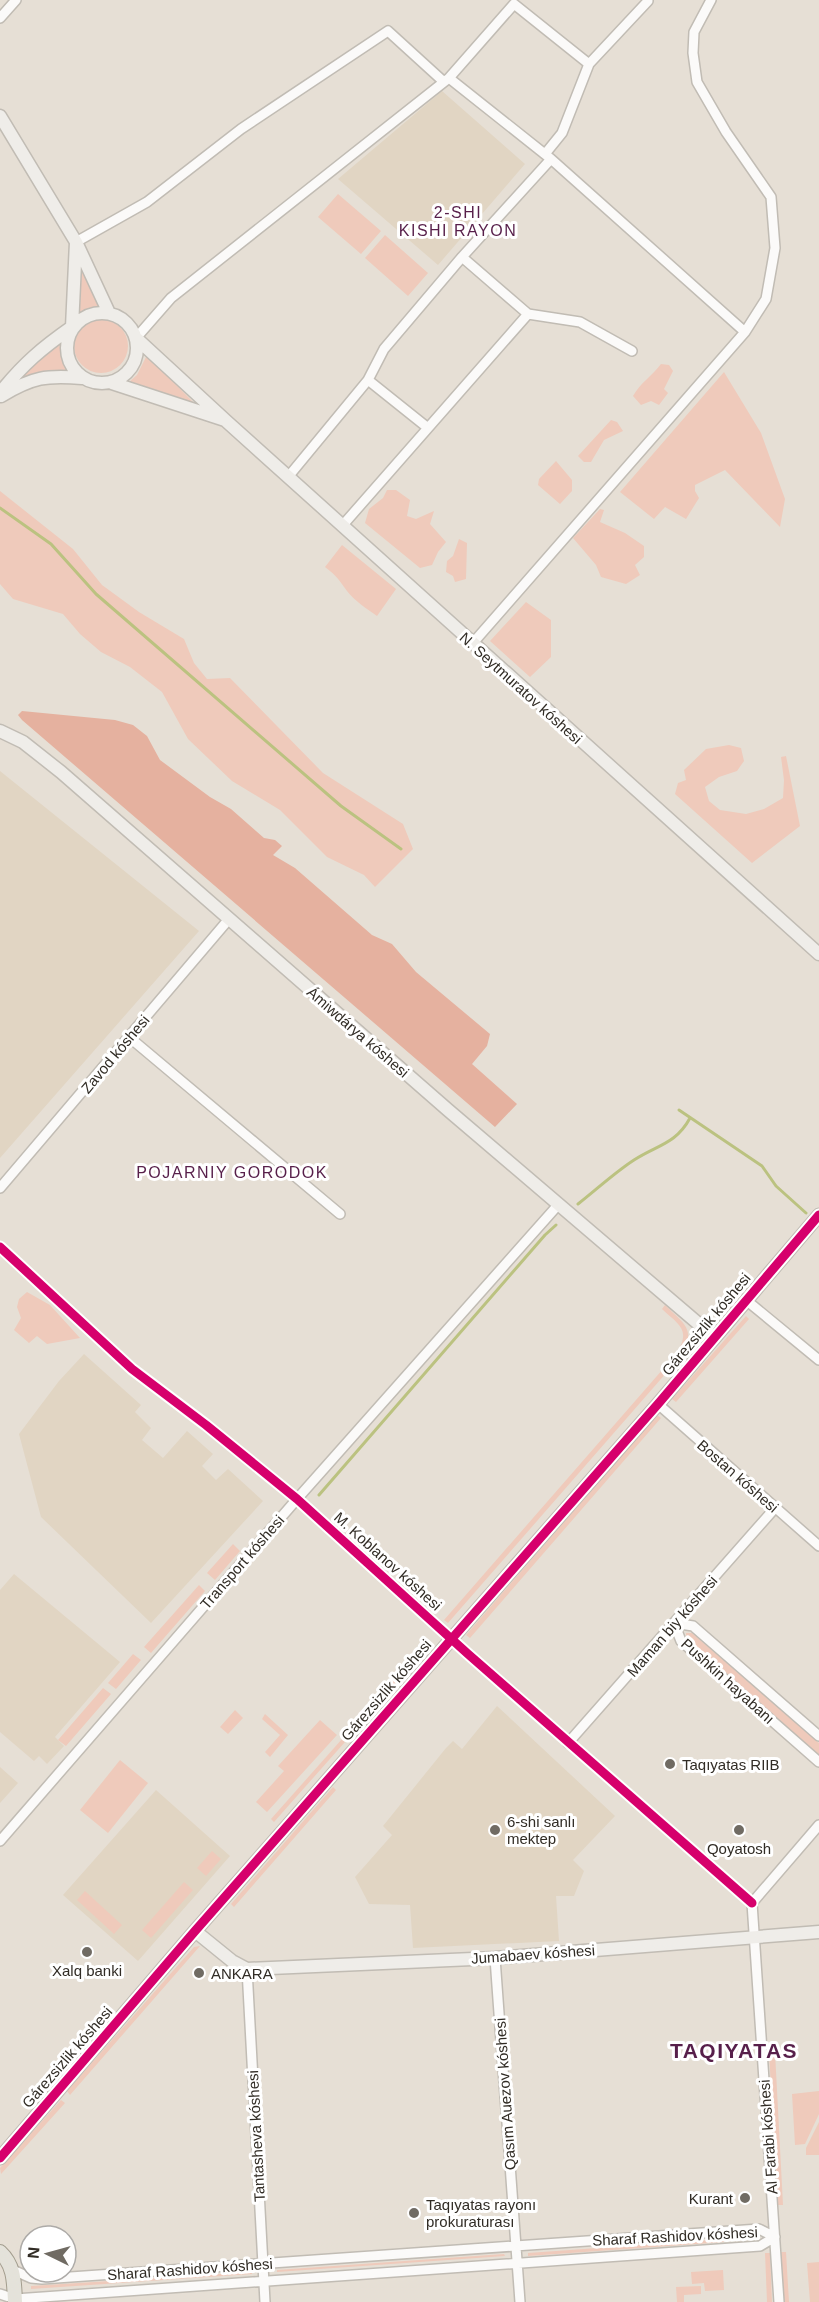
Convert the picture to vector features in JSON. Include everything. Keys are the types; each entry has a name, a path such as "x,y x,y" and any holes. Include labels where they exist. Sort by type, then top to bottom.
{"main road":[{"path":"0,2252 9,2261 12,2270 15,2301"}],"street":[{"path":"0,18 16,0"},
{"path":"472,644 745,332 766,299 775,248 771,197 726,132 697,82 693,53 694,32 711,0"},
{"path":"288,477 368,380 384,349 548,157 562,133 589,64 648,1"},
{"path":"136,338 171,298 447,80 514,4 589,64"},
{"path":"76,242 147,202 241,129 388,31 447,80 548,157 745,332"},
{"path":"0,116 76,242 109,314"},
{"path":"0,395 22,366 40,349 72,327 89,315 109,314 126,322 136,338 135,360 130,370 122,378 112,382 91,383 82,378 68,361 66,350 72,327 76,242"},
{"path":"462,257 528,314 580,322 632,351"},
{"path":"342,526 528,314"},
{"name":"N. Seytmuratov kóshesi","path":"136,338 472,644 819,954"},
{"path":"0,395 26,381 58,376 82,378"},
{"path":"368,380 428,428"},
{"path":"112,382 225,420"},
{"name":"Ámiwdárya kóshesi","path":"0,731 23,742 61,772 229,920 714,1337"},
{"name":"Zavod kóshesi","path":"0,1188 229,920"},
{"path":"129,1037 340,1214"},
{"name":"Transport kóshesi","path":"0,1841 297,1499 558,1204"},
{"name":"Gárezsizlik kóshesi","path":"0,2158 195,1931 658,1404 819,1215"},
{"name":"M. Koblanov kóshesi","path":"0,1246 132,1369 206,1425 297,1499 568,1743 752,1903"},
{"path":"746,1300 819,1360"},
{"name":"Bostan kóshesi","path":"658,1404 819,1546"},
{"name":"Maman biy kóshesi","path":"568,1743 775,1508"},
{"name":"Pushkin hayabanı","path":"674,1623 693,1626 819,1736"},
{"name":"Pushkin hayabanı","path":"674,1623 681,1641 819,1762"},
{"path":"752,1903 819,1825"},
{"name":"Al Farabi kóshesi","path":"752,1903 779,2302"},
{"path":"195,1931 232,1961 247,1969"},
{"name":"Jumabaev kóshesi","path":"247,1969 495,1958 819,1932"},
{"name":"Qasım Auezov kóshesi","path":"495,1958 520,2302"},
{"name":"Tantasheva kóshesi","path":"247,1969 265,2302"},
{"name":"Sharaf Rashidov kóshesi","path":"12,2270 31,2278 42,2279 759,2229 775,2236"},
{"name":"Sharaf Rashidov kóshesi","path":"0,2294 15,2301 760,2246 775,2236"}],"shaded area":[{"path":"442,91 525,164 438,265 338,179"},
{"path":"338,194 381,231 361,254 318,217"},
{"path":"385,235 428,273 408,296 365,258"},
{"path":"80,261 103,309 84,312 76,317"},
{"path":"96,319 106,319 116,323 124,331 128,346 124,361 116,369 106,373 96,373 86,369 78,361 74,351 74,341 78,331 86,323"},
{"path":"61,340 61,354 68,372 43,372 20,379 33,364"},
{"path":"147,355 194,403 129,382 137,375"},
{"path":"661,364 669,365 673,371 664,389 668,393 659,405 651,401 641,405 633,396"},
{"path":"724,372 761,433 785,499 780,527 725,470 695,485 699,498 686,519 665,507 654,519 620,492"},
{"path":"611,420 617,422 623,431 604,440 591,462 584,462 578,456"},
{"path":"556,461 572,480 572,491 560,504 538,485 539,479"},
{"path":"387,490 396,490 410,500 407,516 416,519 434,511 430,524 446,542 432,565 420,568 365,523 369,509 383,498"},
{"path":"0,491 73,549 102,585 139,612 184,639 194,663 207,679 230,678 323,773 403,824 413,849 375,887 364,875 327,857 280,810 232,781 188,739 162,692 130,667 101,652 80,634 63,614 13,599 0,584"},
{"path":"600,509 604,510 600,522 625,533 644,546 644,557 635,565 640,575 626,584 601,577 596,565 573,538"},
{"path":"459,539 467,543 466,579 455,582 453,576 446,572 447,561 453,556"},
{"path":"342,545 396,589 377,616 361,605 325,567"},
{"path":"526,602 551,620 551,657 530,677 490,641"},
{"path":"22,711 115,720 133,725 147,736 160,760 210,797 231,809 264,838 275,840 282,846 273,855 295,868 372,935 392,944 416,972 490,1034 487,1046 472,1064 517,1104 495,1127 22,720 18,715"},
{"path":"729,745 741,748 744,761 737,771 719,777 705,787 709,801 720,810 746,814 764,809 783,798 784,780 781,757 786,756 800,826 752,863 675,794 678,783 686,780 684,770 706,749"},
{"path":"0,771 199,931 0,1158"},
{"path":"27,1292 50,1305 80,1338 47,1344 37,1336 29,1343 14,1330 21,1318 17,1307 19,1299"},
{"path":"665,1305 683,1322 688,1333 686,1347 681,1356 448,1623 444,1620 677,1353 683,1333 678,1324 662,1309"},
{"path":"746,1316 749,1319 676,1402 672,1399"},
{"path":"84,1354 141,1405 135,1412 151,1428 142,1440 163,1458 187,1431 213,1454 202,1466 216,1480 228,1469 263,1501 151,1623 41,1517 19,1434 59,1381"},
{"path":"657,1415 661,1418 470,1638 466,1635"},
{"path":"233,1544 240,1551 215,1580 207,1573"},
{"path":"14,1574 120,1662 55,1737 64,1746 47,1764 39,1756 34,1761 0,1732 0,1590"},
{"path":"199,1585 205,1591 151,1653 144,1647"},
{"path":"686,1633 692,1633 819,1743 819,1755 686,1640"},
{"path":"419,1649 423,1652 352,1732 348,1729"},
{"path":"133,1654 141,1660 116,1689 108,1683"},
{"path":"103,1688 111,1694 66,1746 58,1740"},
{"name":"6-shi sanlı mektep","path":"497,1706 615,1816 573,1860 584,1871 574,1896 556,1896 559,1941 413,1948 410,1905 369,1904 355,1877 392,1835 383,1826 446,1748 453,1741 462,1749"},
{"path":"235,1710 243,1718 228,1734 220,1727"},
{"path":"265,1714 288,1735 270,1757 265,1752 280,1735 262,1719"},
{"path":"320,1720 337,1735 267,1812 256,1802 284,1771 278,1766"},
{"path":"342,1739 345,1742 274,1822 271,1819"},
{"path":"120,1760 148,1783 108,1833 80,1810"},
{"path":"0,1767 18,1783 0,1803"},
{"path":"333,1787 336,1790 234,1907 231,1904"},
{"path":"156,1790 230,1856 138,1961 63,1895"},
{"path":"212,1851 221,1859 206,1876 197,1868"},
{"path":"184,1882 193,1890 151,1938 142,1930"},
{"path":"85,1891 122,1925 114,1934 77,1900"},
{"path":"200,1946 70,2095 67,2091 194,1947"},
{"path":"775,2052 783,2205 778,2205 769,2053"},
{"path":"819,2091 819,2114 805,2144 795,2145 792,2094"},
{"path":"61,2100 65,2103 1,2174 0,2168"},
{"path":"819,2122 819,2155 806,2155 806,2148"},
{"path":"724,2239 724,2242 528,2256 528,2253"},
{"path":"781,2252 786,2252 789,2302 784,2302"},
{"path":"765,2253 770,2253 772,2302 767,2302"},
{"path":"504,2254 505,2256 277,2272 277,2270"},
{"path":"819,2262 819,2302 810,2302 807,2263"},
{"path":"723,2270 724,2290 705,2291 704,2283 692,2284 691,2272"},
{"path":"252,2272 252,2274 31,2289 31,2286"},
{"path":"701,2286 701,2294 684,2295 684,2302 677,2302 676,2287"}],"waterway":[{"path":"0,508 51,544 96,594 341,806 401,849"},
{"path":"679,1110 762,1166 776,1186 806,1213"},
{"path":"578,1204 627,1165 672,1139 685,1127 690,1118"},
{"path":"319,1495 556,1225"}],"cycle path":[{"path":"0,2158 195,1931 658,1404 819,1215"},
{"path":"0,1247 132,1369 206,1425 297,1499 468,1654 752,1903"}],"place":[{"name":"Taqıyatas RIIB","path":"670,1764"},
{"name":"6-shi sanlı mektep","path":"495,1830"},
{"name":"Qoyatosh","path":"739,1830"},
{"name":"Xalq banki","path":"87,1952"},
{"name":"ANKARA","path":"199,1973"},
{"name":"Kurant","path":"745,2198"},
{"name":"Taqıyatas rayonı prokuraturası","path":"414,2213"}],"district":[{"name":"2-SHI KISHI RAYON","path":"458,221"},
{"name":"POJARNIY GORODOK","path":"232,1172"},
{"name":"TAQIYATAS","path":"734,2050"}]}
